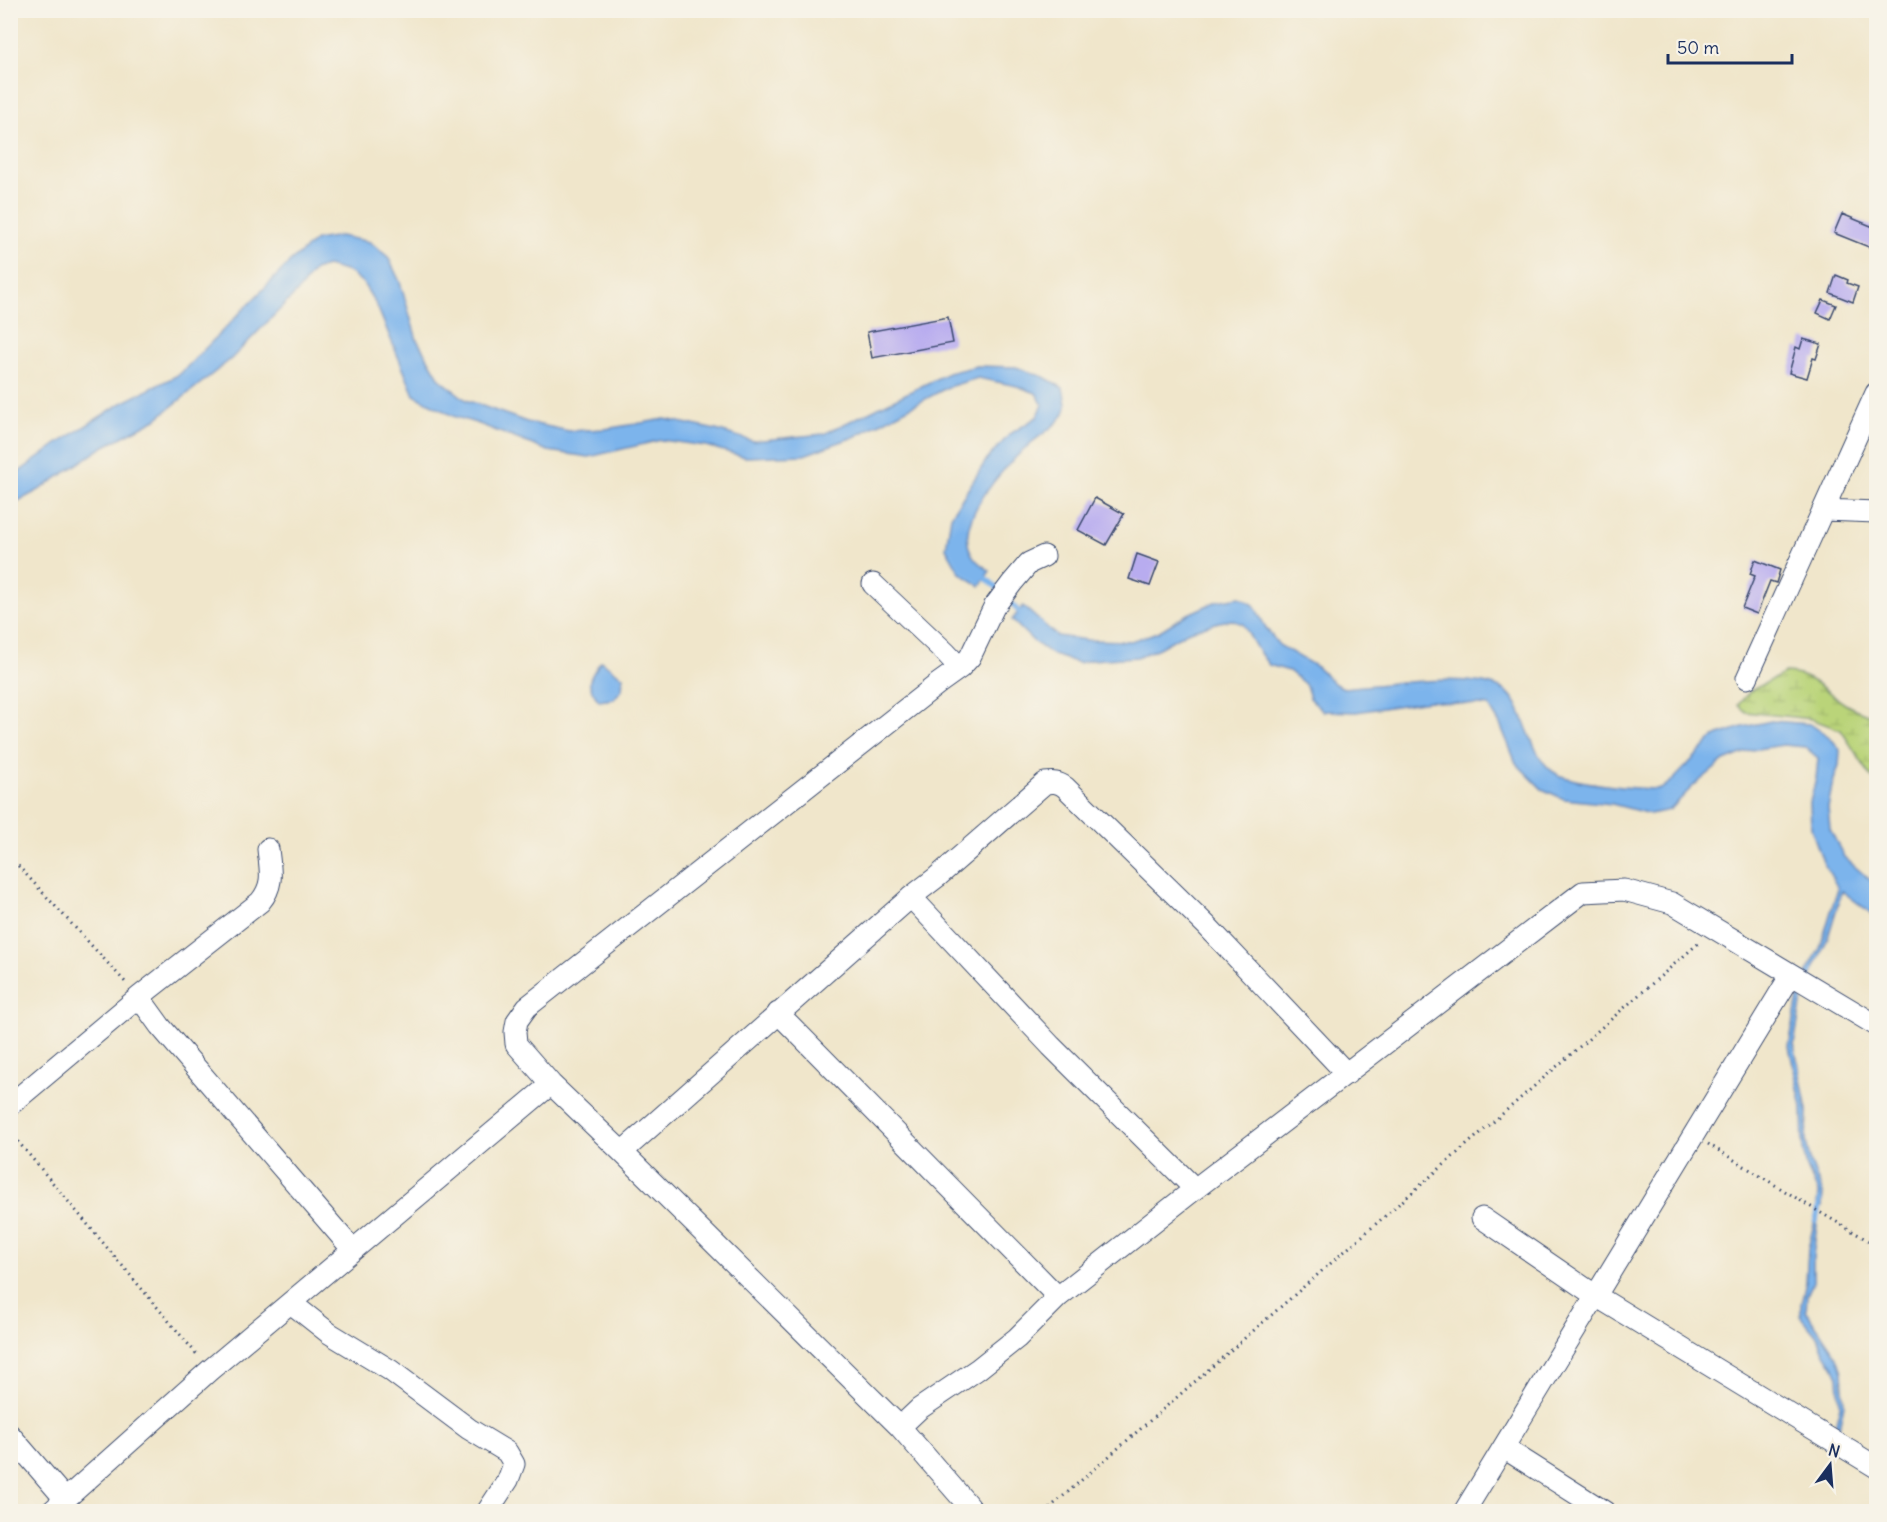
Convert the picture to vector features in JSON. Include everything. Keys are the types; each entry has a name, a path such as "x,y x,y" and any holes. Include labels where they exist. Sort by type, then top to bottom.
{"street":[{"path":"1747,678 1876,393"},
{"path":"1824,510 1876,512"},
{"path":"974,1512 900,1427 551,1084 516,1044 515,1032 517,1021 527,1007 960,668 970,657 994,607 1012,583 1029,563 1044,556"},
{"path":"873,584 960,668"},
{"path":"622,1152 911,897 1046,783 1060,784 1207,926 1347,1074"},
{"path":"10,1105 139,997 260,902 268,892 270,879 268,849"},
{"path":"900,1427 919,1409 978,1369 1017,1338 1058,1297 1583,892 1624,890 1672,903 1876,1025"},
{"path":"911,897 1051,1046 1196,1189"},
{"path":"1464,1512 1694,1135 1800,981"},
{"path":"139,997 160,1026 353,1250"},
{"path":"778,1013 1058,1297"},
{"path":"10,1435 58,1505 210,1370 551,1084"},
{"path":"1482,1218 1596,1296 1876,1467"},
{"path":"291,1303 329,1333 390,1370 469,1429 507,1452 514,1464 508,1480 487,1512"},
{"path":"1504,1448 1605,1512"}],"path":[{"path":"10,857 139,997"},
{"path":"1045,1512 1716,928"},
{"path":"10,1132 210,1370"},
{"path":"1694,1135 1876,1245"}],"green space":[{"path":"1785,673 1810,679 1849,706 1876,717 1876,779 1872,778 1841,730 1811,719 1746,712 1738,705 1750,691"}],"water":[{"path":"340,236 370,242 388,257 400,282 417,340 440,379 466,400 527,422 569,431 605,429 665,419 753,441 824,434 948,373 977,366 1016,367 1044,377 1063,388 1066,407 1057,423 1021,452 996,479 975,511 969,527 968,542 974,558 990,571 980,586 960,573 946,548 951,516 987,459 1010,434 1037,417 1043,405 1036,393 1017,386 978,378 948,387 854,437 804,455 745,457 706,446 661,440 589,457 548,451 453,416 414,395 377,306 363,283 349,272 327,266 314,270 298,291 231,359 156,419 103,447 39,490 11,505 11,478 57,444 120,404 180,374 290,262 316,240"},
{"path":"1240,597 1254,605 1266,628 1279,645 1317,667 1335,684 1344,688 1449,680 1489,684 1504,690 1521,712 1535,748 1546,765 1557,774 1578,781 1661,789 1674,779 1714,737 1739,728 1771,721 1810,724 1831,738 1840,750 1839,765 1828,808 1830,829 1844,857 1876,885 1876,917 1842,891 1828,937 1809,981 1804,978 1820,948 1838,888 1823,862 1811,828 1810,802 1818,758 1805,747 1783,745 1751,750 1724,761 1691,788 1670,810 1650,814 1612,804 1564,799 1542,789 1516,763 1500,724 1489,706 1429,701 1356,712 1323,711 1310,698 1306,685 1289,671 1269,665 1243,624 1232,620 1187,632 1137,657 1079,663 1053,655 1033,641 1012,620 1023,606 1057,636 1087,640 1131,641 1158,632 1184,616 1217,601"},
{"path":"601,661 623,677 622,689 614,699 599,701 591,689 591,677"},
{"path":"1800,986 1804,988 1794,1044 1807,1110 1806,1142 1811,1164 1823,1193 1822,1207 1817,1205 1818,1192 1807,1168 1803,1150 1802,1107 1789,1046"},
{"path":"1816,1215 1818,1218 1813,1256 1813,1282 1807,1295 1806,1311 1837,1357 1842,1372 1844,1404 1839,1428 1835,1426 1840,1406 1838,1377 1819,1339 1801,1317 1808,1249"}],"building":[{"path":"1842,214 1876,228 1876,250 1834,233"},
{"path":"1836,275 1858,287 1853,302 1830,293"},
{"path":"1823,300 1836,305 1830,319 1817,313"},
{"path":"948,317 953,343 872,358 867,332"},
{"path":"1803,339 1821,344 1816,359 1813,358 1807,378 1789,373 1796,347 1800,349"},
{"path":"1095,498 1124,514 1106,545 1078,530"},
{"path":"1137,554 1159,562 1150,586 1129,579"},
{"path":"1755,560 1780,570 1776,583 1770,581 1757,614 1742,608 1755,576 1750,574"}],"waterway":[{"path":"981,575 1001,592"},
{"path":"1007,599 1023,616"},
{"path":"1816,1221 1820,1201"}]}
